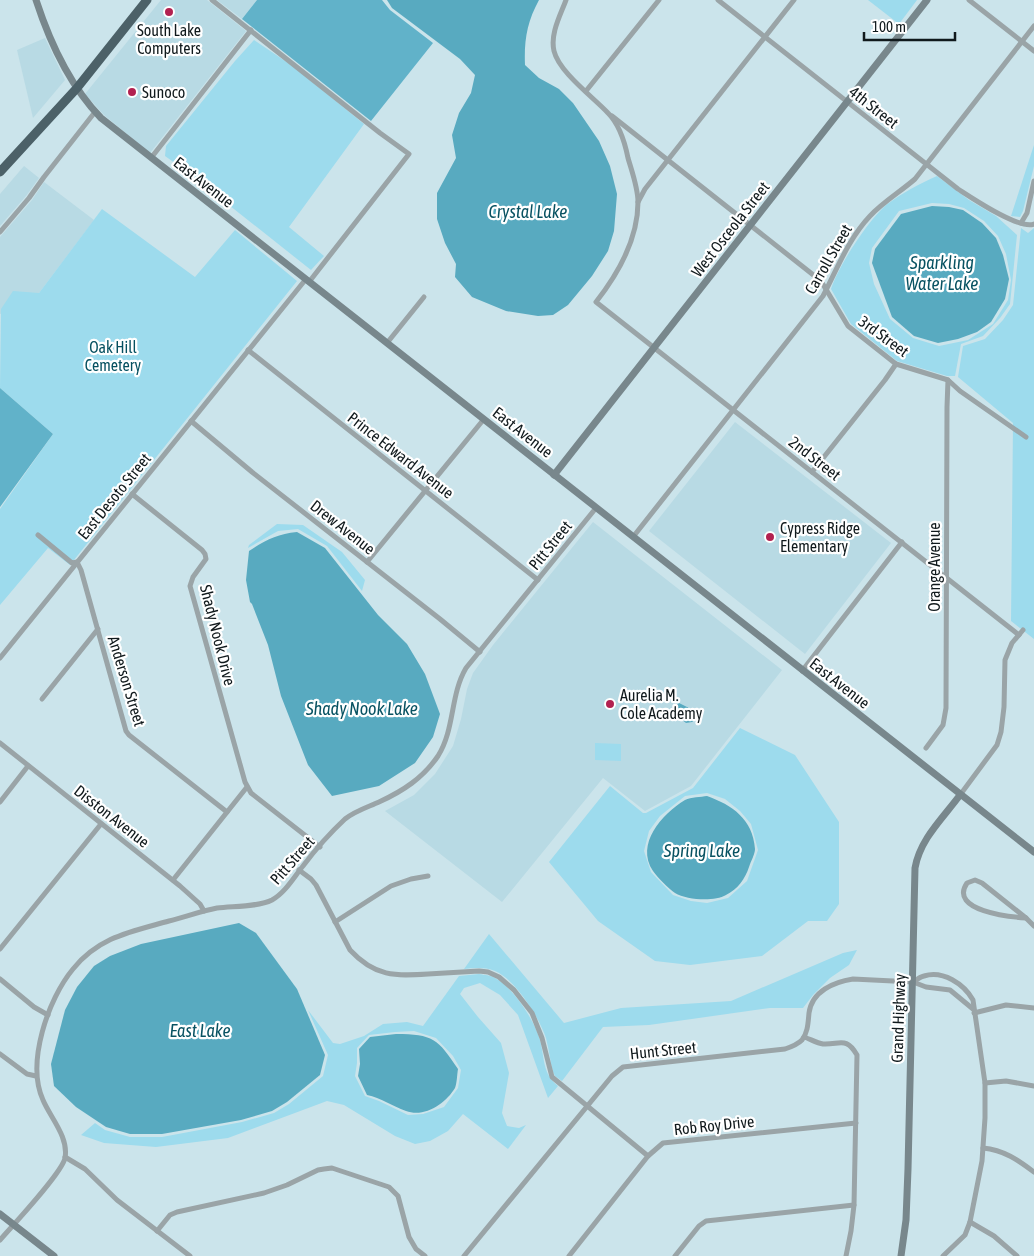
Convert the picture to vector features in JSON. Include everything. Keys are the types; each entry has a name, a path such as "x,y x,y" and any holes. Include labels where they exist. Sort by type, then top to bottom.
{"highway":[{"path":"0,172 77,88 147,0"}],"street":[{"name":"East Avenue","path":"36,0 57,54 77,88 95,112 1034,852"},
{"path":"151,158 250,30 212,0"},
{"name":"3rd Street","path":"566,0 553,37 554,52 559,64 610,114 821,281 848,326 896,364 948,380 960,391 1026,437"},
{"path":"586,91 659,0"},
{"name":"4th Street","path":"718,0 926,164 971,197 1021,223"},
{"path":"638,202 645,189 668,159 794,0"},
{"name":"West Osceola Street","path":"554,475 927,0"},
{"path":"969,0 1034,51"},
{"name":"Carroll Street","path":"633,537 824,296 841,260 863,224 885,202 915,179 1034,26"},
{"name":"East Desoto Street","path":"0,658 248,350 409,154 250,30"},
{"path":"0,232 29,198 95,112"},
{"path":"610,114 625,146 638,202"},
{"path":"1034,181 1027,213 1021,223 1034,224"},
{"name":"2nd Street","path":"638,202 628,250 614,277 596,302 946,577 1021,632 1009,648 1005,660 1004,707 1001,732 997,745 960,795"},
{"path":"388,343 424,297"},
{"name":"Prince Edward Avenue","path":"248,350 538,580"},
{"path":"812,472 896,364"},
{"name":"Orange Avenue","path":"926,748 943,724 946,708 948,380"},
{"path":"367,562 484,419"},
{"name":"Drew Avenue","path":"191,421 252,472 480,652"},
{"name":"Shady Nook Drive","path":"132,494 206,554 206,560 193,577 190,586 247,787"},
{"name":"Pitt Street","path":"65,1157 65,1146 57,1125 42,1100 36,1076 40,1040 48,1015 55,997 72,970 101,943 128,932 204,912 271,901 282,892 320,846 349,816 401,792 422,775 439,754 447,737 461,678 596,508"},
{"path":"38,535 72,562 77,562"},
{"path":"802,671 902,542"},
{"name":"Anderson Street","path":"77,562 98,629 126,731 227,812"},
{"path":"42,699 98,629"},
{"name":"Disston Avenue","path":"0,743 173,880 196,900 204,912"},
{"path":"0,802 28,766"},
{"path":"173,880 247,787 251,793 320,846"},
{"name":"Grand Highway","path":"901,1256 908,1186 916,860 927,837 960,795"},
{"path":"0,949 101,824"},
{"path":"299,870 316,885 350,950 364,963 377,971 396,976 479,971 495,974 505,982 514,990 532,1013 542,1038 552,1078 648,1156"},
{"path":"335,922 391,886 411,879 428,876"},
{"path":"1026,918 1000,915 973,906 965,898 965,887 971,881 979,881 1026,918 1034,926"},
{"path":"913,982 925,975 951,978 968,991 973,1000 980,1039 985,1118 982,1161 970,1222 965,1235 943,1256"},
{"path":"0,979 34,1007 48,1015"},
{"path":"846,1256 854,1205 857,1055 854,1049 846,1043 821,1044 804,1037 815,998 827,987 853,979 913,982 926,987 950,990 974,1011"},
{"path":"974,1011 1006,1005 1034,1008"},
{"name":"Hunt Street","path":"464,1256 612,1076 623,1067 785,1049 797,1044 804,1037"},
{"path":"0,1054 27,1074 36,1076"},
{"path":"984,1083 1006,1081 1034,1086"},
{"name":"Rob Roy Drive","path":"568,1256 648,1156 659,1145 666,1142 856,1123"},
{"path":"983,1148 996,1149 1006,1153 1034,1172"},
{"path":"0,1240 63,1164 65,1157 85,1169 117,1200 190,1256"},
{"path":"157,1231 170,1215 177,1212 264,1193 287,1186 318,1170 332,1168 389,1187 394,1191 398,1196 412,1244 425,1256"},
{"path":"675,1256 699,1226 706,1221 854,1205"},
{"path":"0,1214 54,1256"},
{"path":"970,1222 994,1236 1017,1256"}],"shaded area":[{"path":"161,0 207,0 246,31 150,153 104,115 85,94"},
{"path":"217,0 257,0 242,19"},
{"path":"257,0 382,0 390,10 433,43 371,121 242,19"},
{"path":"45,38 65,80 33,118 17,50"},
{"path":"24,166 39,178 0,226 0,194"},
{"path":"44,182 94,220 39,293 0,314 0,237 32,200"},
{"path":"0,388 53,434 0,507"},
{"name":"Cypress Ridge Elementary","path":"735,422 891,543 805,654 649,531"},
{"name":"Aurelia M. Cole Academy","path":"593,522 782,670 691,786 645,811 603,778 502,902 385,811 414,795 435,774 453,746 467,689 473,673 493,645"}],"green space":[{"path":"868,0 917,0 899,24"},
{"path":"254,40 294,67 364,124 289,227 324,256 311,270 165,156 166,146"},
{"path":"1034,145 1034,166 1023,211 1020,217 1011,216"},
{"path":"937,176 969,200 996,216 1017,235 1010,304 983,336 961,344 955,376 947,376 897,361 851,324 831,289 847,256 862,233 886,205 911,189","holes":["932,203 949,204 964,208 984,221 998,236 1006,254 1011,280 1008,300 993,324 968,340 939,346 913,338 890,319 874,284 869,263 872,248 899,211"]},
{"name":"Oak Hill Cemetery","path":"102,209 195,277 235,230 297,281 70,565 48,548 0,605 0,509 53,434 0,388 1,309 13,291 39,293"},
{"path":"1021,228 1028,233 1034,228 1034,639 1011,621 1013,423 958,377 963,346 985,339 1003,320 1013,305"},
{"path":"277,524 303,525 342,552 365,580 362,591 327,546 298,529 278,531 248,548 249,545"},
{"path":"740,728 795,755 839,822 839,904 827,921 808,921 762,956 690,965 655,961 598,921 549,862 610,786 643,813 693,788","holes":["707,793 725,799 740,811 751,824 758,850 747,881 728,898 707,903 691,901 673,895 651,872 644,851 649,831 660,816 685,796"]},
{"path":"595,743 621,744 621,761 595,760"},
{"path":"489,934 564,1023 621,1008 731,1001 843,953 857,950 849,965 830,978 803,1008 770,1008 649,1025 603,1027 562,1081 553,1072 543,1029 518,990 503,975 495,971 483,968 464,969"},
{"path":"479,974 489,976 495,978 509,989 533,1023 540,1040 547,1071 558,1086 548,1098 518,1015 500,995 480,983 464,988 460,994 501,1043 509,1073 502,1113 507,1126 519,1128 526,1125 508,1149 463,1114 448,1131 430,1141 415,1144 395,1136 344,1105 327,1101 228,1138 156,1147 104,1143 81,1135 95,1123 105,1130 130,1137 162,1137 242,1122 274,1113 289,1104 323,1076 328,1055 308,1010 333,1043 340,1044 364,1036 383,1024 407,1022 423,1026 459,976","holes":["414,1031 436,1038 453,1056 461,1070 458,1088 444,1107 423,1114 408,1115 365,1096 355,1076 357,1048 369,1035"]}],"water":[{"name":"Crystal Lake","path":"387,0 539,0 527,31 525,65 539,78 559,89 573,103 599,141 610,166 617,194 614,231 608,251 592,276 568,305 553,315 538,316 506,311 472,297 455,277 456,264 445,243 437,219 437,193 456,158 452,135 459,113 471,93 475,75 460,59 392,8"},
{"name":"Sparkling Water Lake","path":"932,206 963,210 982,223 996,238 1003,255 1009,279 1005,299 991,322 977,332 958,339 938,343 914,336 892,317 872,263 875,249 901,214"},
{"name":"Shady Nook Lake","path":"297,532 325,548 378,615 407,644 425,674 440,714 433,737 415,763 379,786 332,796 308,765 281,696 268,645 250,602 246,580 249,551 272,538"},
{"path":"679,703 691,709 695,715 695,720 686,723 673,712 674,706"},
{"name":"Spring Lake","path":"707,796 733,809 746,821 753,838 755,851 745,876 734,890 715,899 693,899 675,893 660,880 648,861 647,850 649,840 654,831 668,813 685,800"},
{"name":"East Lake","path":"239,923 256,933 297,989 325,1055 320,1075 287,1102 272,1111 241,1120 162,1134 130,1134 106,1127 76,1107 54,1086 51,1064 65,1010 77,987 94,966 110,956 141,944"},
{"path":"396,1034 418,1035 433,1040 445,1051 458,1069 455,1088 441,1104 427,1111 413,1113 367,1095 358,1076 360,1064 359,1049 370,1037"}],"place":[{"name":"South Lake Computers","path":"169,12"},
{"name":"Sunoco","path":"132,92"},
{"name":"Cypress Ridge Elementary","path":"770,537"},
{"name":"Aurelia M. Cole Academy","path":"610,704"}]}
